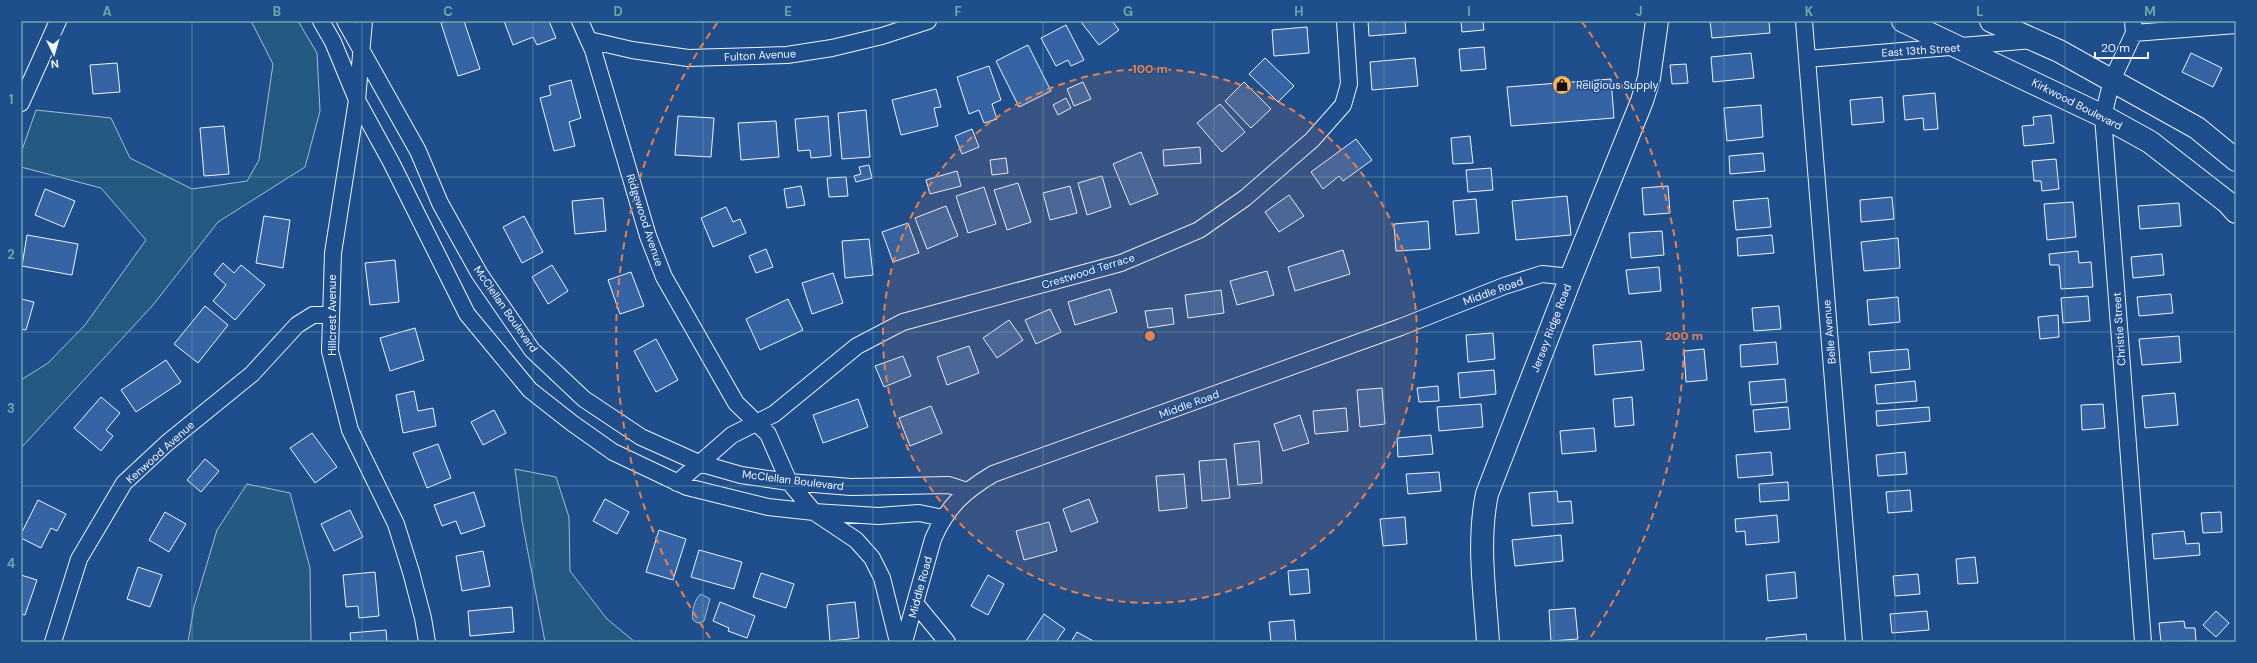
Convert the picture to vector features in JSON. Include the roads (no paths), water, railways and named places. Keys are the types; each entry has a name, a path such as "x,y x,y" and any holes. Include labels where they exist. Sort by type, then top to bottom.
{"street":[{"path":"21,103 58,21"},
{"path":"321,21 333,42 357,100 391,162 467,314 525,384 572,423 613,452 677,483 768,507 814,512 878,516 919,513 943,518"},
{"name":"McClellan Boulevard","path":"345,21 362,55 418,151 440,202 479,273 532,350 584,399 641,437 699,463 741,474 789,482 850,487 949,485 967,491"},
{"name":"Hillcrest Avenue","path":"364,21 357,100 333,253 330,351 350,430 396,524 413,580 427,642"},
{"name":"Ridgewood Avenue","path":"580,21 589,40 648,236 664,277 736,403 768,434 789,482 814,512"},
{"name":"Fulton Avenue","path":"589,40 632,50 688,58 786,55 832,48 882,36 928,21"},
{"name":"Crestwood Terrace","path":"756,423 774,414 856,346 903,322 1121,263 1199,230 1245,198 1312,140 1343,105 1349,84 1345,21"},
{"name":"Jersey Ridge Road","path":"1488,642 1482,543 1483,514 1487,494 1642,101 1649,78 1657,21"},
{"name":"Belle Avenue","path":"1804,21 1854,642"},
{"name":"Kirkwood Boulevard","path":"1903,21 2059,94 2150,142 2227,202 2236,212"},
{"path":"1991,21 2059,51 2197,128 2236,160"},
{"path":"2133,27 2236,25"},
{"name":"Christie Street","path":"2133,27 2112,80 2103,116 2143,642"},
{"name":"East 13th Street","path":"1807,59 2035,40"},
{"name":"Middle Road","path":"904,642 933,539 943,518 954,502 967,491 993,474 1401,327 1504,286 1542,274 1571,278"},
{"name":"Kenwood Avenue","path":"53,642 79,559 124,483 167,443 252,374 297,326 313,315 330,315"},
{"path":"677,483 732,435 756,423"},
{"path":"814,512 856,540 872,558 882,578 898,642"},
{"path":"915,603 947,642"}],"place":[{"name":"Religious Supply","path":"1562,85"}]}
